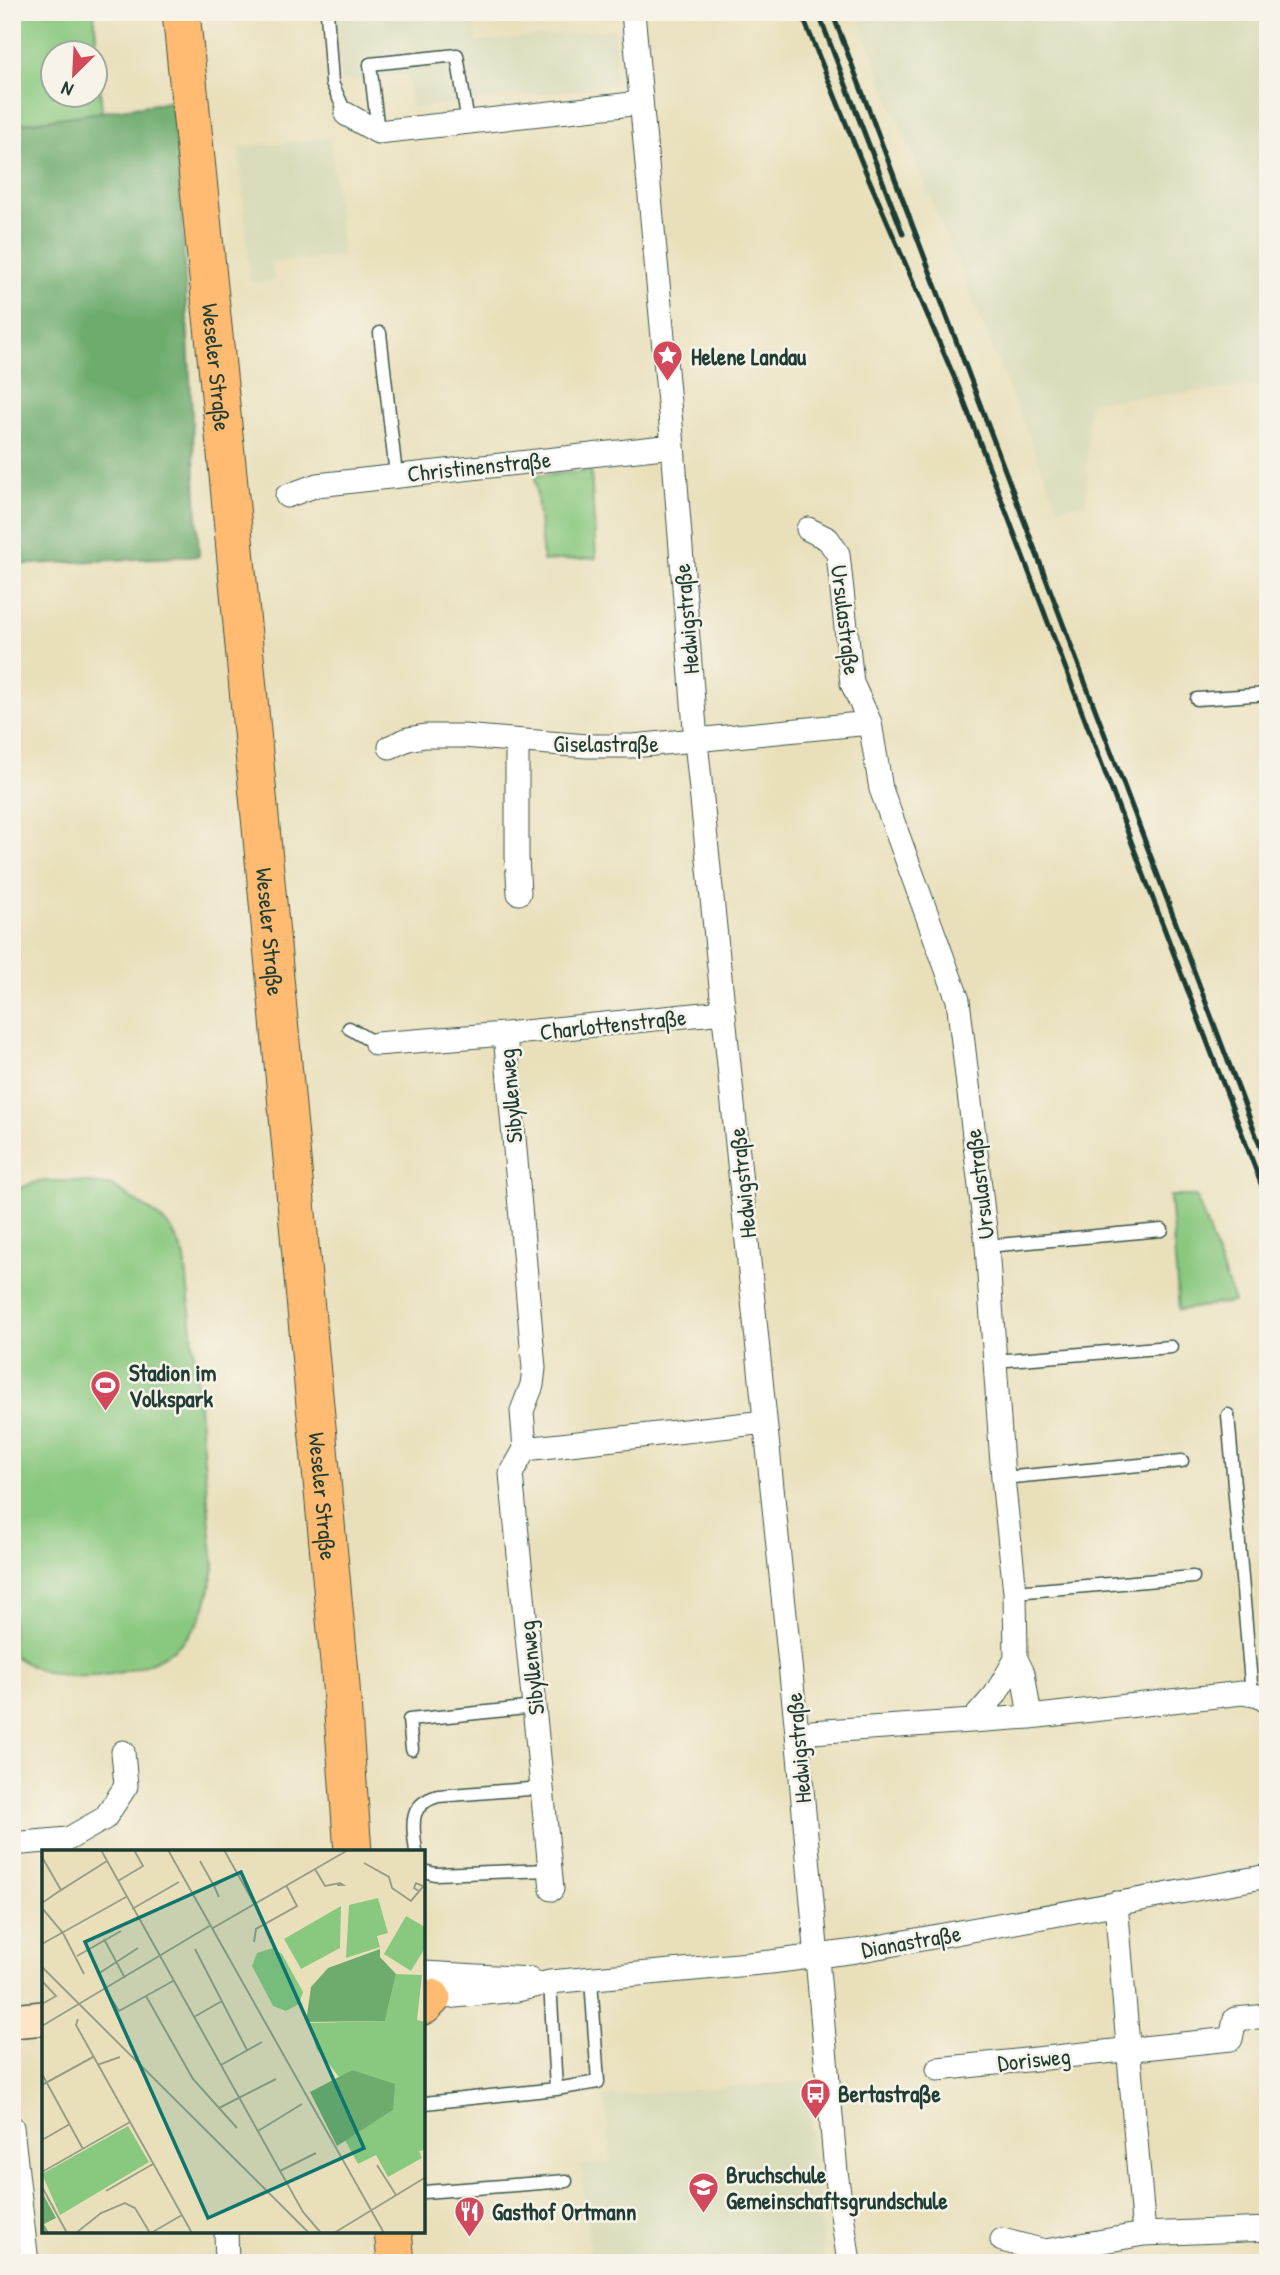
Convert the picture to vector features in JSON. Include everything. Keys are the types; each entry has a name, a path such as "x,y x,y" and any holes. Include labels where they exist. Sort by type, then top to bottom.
{"main road":[{"name":"Weseler Straße","path":"181,12 229,490 339,1660 353,1850"},
{"path":"12,2021 42,2018"},
{"path":"393,2233 396,2263"}],"street":[{"name":"Hedwigstraße","path":"633,12 673,446 696,741 797,1733 836,2172 849,2263"},
{"path":"346,114 378,132 641,103"},
{"name":"Christinenstraße","path":"287,496 317,485 673,446"},
{"name":"Ursulastraße","path":"807,529 828,539 838,554 852,683 870,723 881,789 958,1000 987,1246 1003,1478 1015,1592 1016,1659 1023,1673 1030,1717"},
{"path":"696,741 870,723"},
{"name":"Giselastraße","path":"390,747 408,739 425,736 463,736 587,746 634,746 696,741"},
{"path":"517,741 519,893"},
{"name":"Charlottenstraße","path":"376,1044 724,1012"},
{"name":"Sibyllenweg","path":"505,1034 534,1368 532,1385 522,1411 525,1449 512,1474 551,1880"},
{"path":"525,1449 765,1422"},
{"path":"973,1720 995,1695 1016,1659"},
{"path":"797,1733 1030,1717 1242,1693 1260,1699"},
{"path":"12,1844 68,1839 105,1818 126,1786 124,1752"},
{"name":"Dianastraße","path":"426,1994 517,1990 550,1982 817,1956 966,1932 1268,1876"},
{"path":"1116,1903 1144,2234"},
{"name":"Dorisweg","path":"938,2069 1231,2039 1235,2019 1268,2016"},
{"path":"12,2127 17,2203 27,2263"},
{"path":"1002,2240 1045,2251 1144,2234 1268,2229"},
{"path":"226,2233 227,2263"}],"lane":[{"path":"327,12 332,83 346,114"},
{"path":"378,132 370,64 457,55 468,124"},
{"path":"380,332 396,475"},
{"path":"1197,699 1268,694"},
{"path":"349,1028 376,1044"},
{"path":"987,1246 1162,1230"},
{"path":"994,1362 1171,1347"},
{"path":"1228,1415 1260,1699"},
{"path":"1003,1478 1182,1461"},
{"path":"1015,1592 1193,1577"},
{"path":"412,1749 409,1720 535,1707"},
{"path":"416,1850 414,1815 419,1804 427,1799 542,1788"},
{"path":"425,1871 551,1880"},
{"path":"425,2103 598,2082 591,1979"},
{"path":"550,1982 556,2089"},
{"path":"425,2192 566,2181"}],"shaded area":[{"path":"335,12 473,12 477,42 614,29 617,77 612,85 600,88 412,108 407,75 341,81"},
{"path":"857,12 1268,12 1268,385 1089,402 1086,503 1058,507 890,101"},
{"path":"330,138 343,257 273,262 274,281 250,282 239,147"},
{"name":"Bruchschule Gemeinschaftsgrundschule","path":"806,2081 825,2263 591,2263 581,2165 611,2162 605,2096"}],"green space":[{"path":"12,12 94,12 96,38 38,38 38,108 102,108 102,112 12,125"},
{"path":"176,101 199,556 12,565 12,125"},
{"path":"591,471 596,558 543,561 535,476"},
{"name":"Stadion im Volkspark","path":"39,1181 74,1181 112,1186 150,1210 171,1228 185,1257 213,1574 203,1613 188,1636 172,1651 153,1662 110,1674 66,1676 33,1667 12,1655 12,1191"},
{"path":"1170,1196 1196,1196 1234,1302 1179,1310"}],"railway":[{"path":"801,12 862,163 961,393 1268,1202"},
{"path":"818,12 903,234"},
{"path":"832,12 1268,1167"}],"place":[{"name":"Helene Landau","path":"668,383"},
{"name":"Stadion im Volkspark","path":"106,1412"},
{"name":"Bertastraße","path":"815,2120"},
{"name":"Bruchschule Gemeinschaftsgrundschule","path":"703,2214"},
{"name":"Gasthof Ortmann","path":"469,2238"}]}
